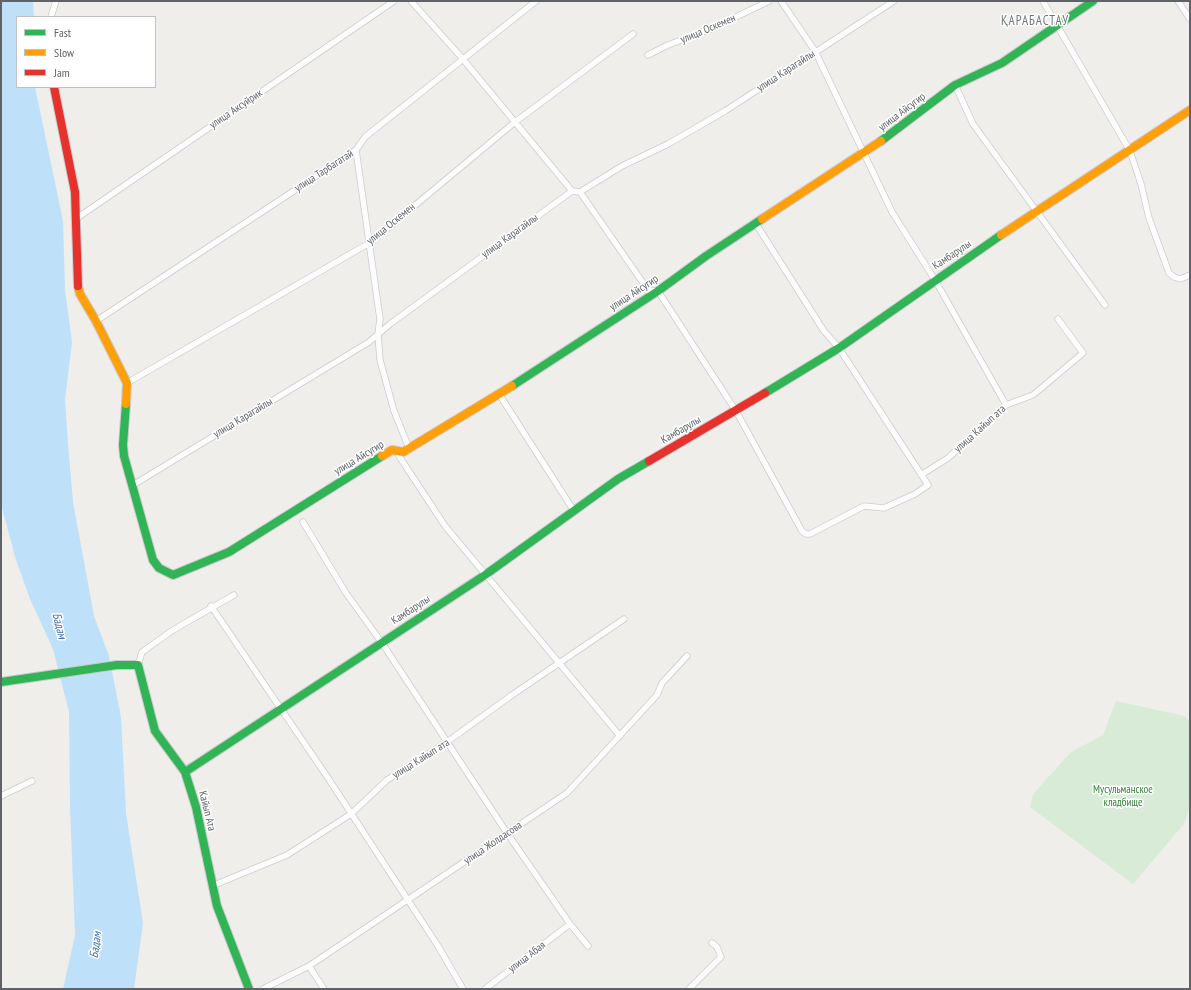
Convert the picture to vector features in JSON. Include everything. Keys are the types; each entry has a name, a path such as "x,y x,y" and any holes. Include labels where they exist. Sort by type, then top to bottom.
{"street":[{"path":"51,16 56,1"},
{"name":"улица Аксуйрик","path":"77,218 394,1"},
{"path":"411,1 462,58 572,191 580,192 648,290 658,291 736,411 802,531 806,534 810,534 864,506 884,508 915,494 928,486 839,348 824,331 756,224"},
{"name":"улица Тарбагатай","path":"96,321 356,150 365,137 462,58 536,1"},
{"name":"улица Оскемен","path":"648,55 668,45 711,29 769,1"},
{"path":"781,1 815,51 892,212 935,280 1006,404"},
{"name":"улица Карагайлы","path":"580,192 622,166 668,144 725,111 894,1"},
{"path":"1043,1 1130,151 1141,184 1149,218 1169,273 1174,277 1180,278 1190,276"},
{"name":"улица Айсугир","path":"133,485 153,560 159,568 173,575 229,552 392,450 406,450 499,394 658,291 706,256 864,153 955,85 1002,62 1093,1"},
{"path":"1178,1 1190,19"},
{"name":"улица Оскемен","path":"128,383 371,242 515,122 633,34"},
{"path":"955,85 973,124 1105,305"},
{"path":"54,88 75,192 77,218 77,279 80,294 96,321 128,383 123,445 124,456 133,485"},
{"name":"Камбарулы","path":"185,772 485,575 618,478 736,411 839,348 1036,211 1130,151 1190,110"},
{"path":"356,150 371,242 380,319 378,334 380,360 406,450 399,456 445,526 620,736"},
{"name":"улица Карагайлы","path":"133,485 369,342 572,191"},
{"name":"улица Кайып ата","path":"920,475 948,458 1006,404 1033,395 1083,354 1058,319"},
{"path":"499,394 574,511"},
{"path":"303,522 346,593 382,643 507,833 570,924 588,946"},
{"path":"1,682 117,665 138,665 142,652 211,606 234,595"},
{"path":"211,606 438,946 463,989"},
{"name":"улица Кайып ата","path":"212,886 287,855 351,814 387,780 447,742 512,695 560,664 624,619"},
{"name":"улица Жолдасова","path":"264,989 309,966 567,793 657,695 662,683 687,656"},
{"name":"Кайып Ата","path":"138,665 155,731 160,740 185,772 196,807 219,913 249,989"},
{"path":"1,796 32,781"},
{"name":"улица Абая","path":"485,989 570,924"},
{"path":"689,989 721,957 717,948 712,943"},
{"path":"309,966 324,989"}],"green space":[{"name":"Мусульманское кладбище","path":"1116,701 1185,716 1190,722 1190,806 1184,824 1133,884 1030,807 1033,794 1071,752 1103,735"}],"water":[{"name":"Бадам","path":"1,1 33,1 34,16 16,16 16,88 35,88 63,221 65,290 72,342 65,400 73,502 94,616 109,656 121,717 126,813 143,923 134,989 63,989 75,935 70,806 69,712 53,649 30,599 16,560 1,504"}],"traffic: fast":[{"path":"881,141 955,85 1002,63 1093,1"},
{"path":"512,386 658,291 706,256 762,219"},
{"path":"765,393 839,348 1001,235"},
{"path":"126,404 123,445 124,456 153,560 159,568 173,575 229,552 382,456"},
{"path":"185,772 485,575 618,479 649,461"},
{"path":"1,682 117,665 138,665 155,731 185,772 196,807 217,906 249,989"}],"traffic: slow":[{"path":"1001,235 1190,110"},
{"path":"762,219 881,141"},
{"path":"78,286 80,294 96,321 127,383 126,404"},
{"path":"382,456 392,450 403,452 512,386"}],"traffic: jam":[{"path":"54,88 75,192 78,286"},
{"path":"649,461 765,393"}],"district":[{"name":"ҚАРАБАСТАУ","path":"1035,21"}]}
